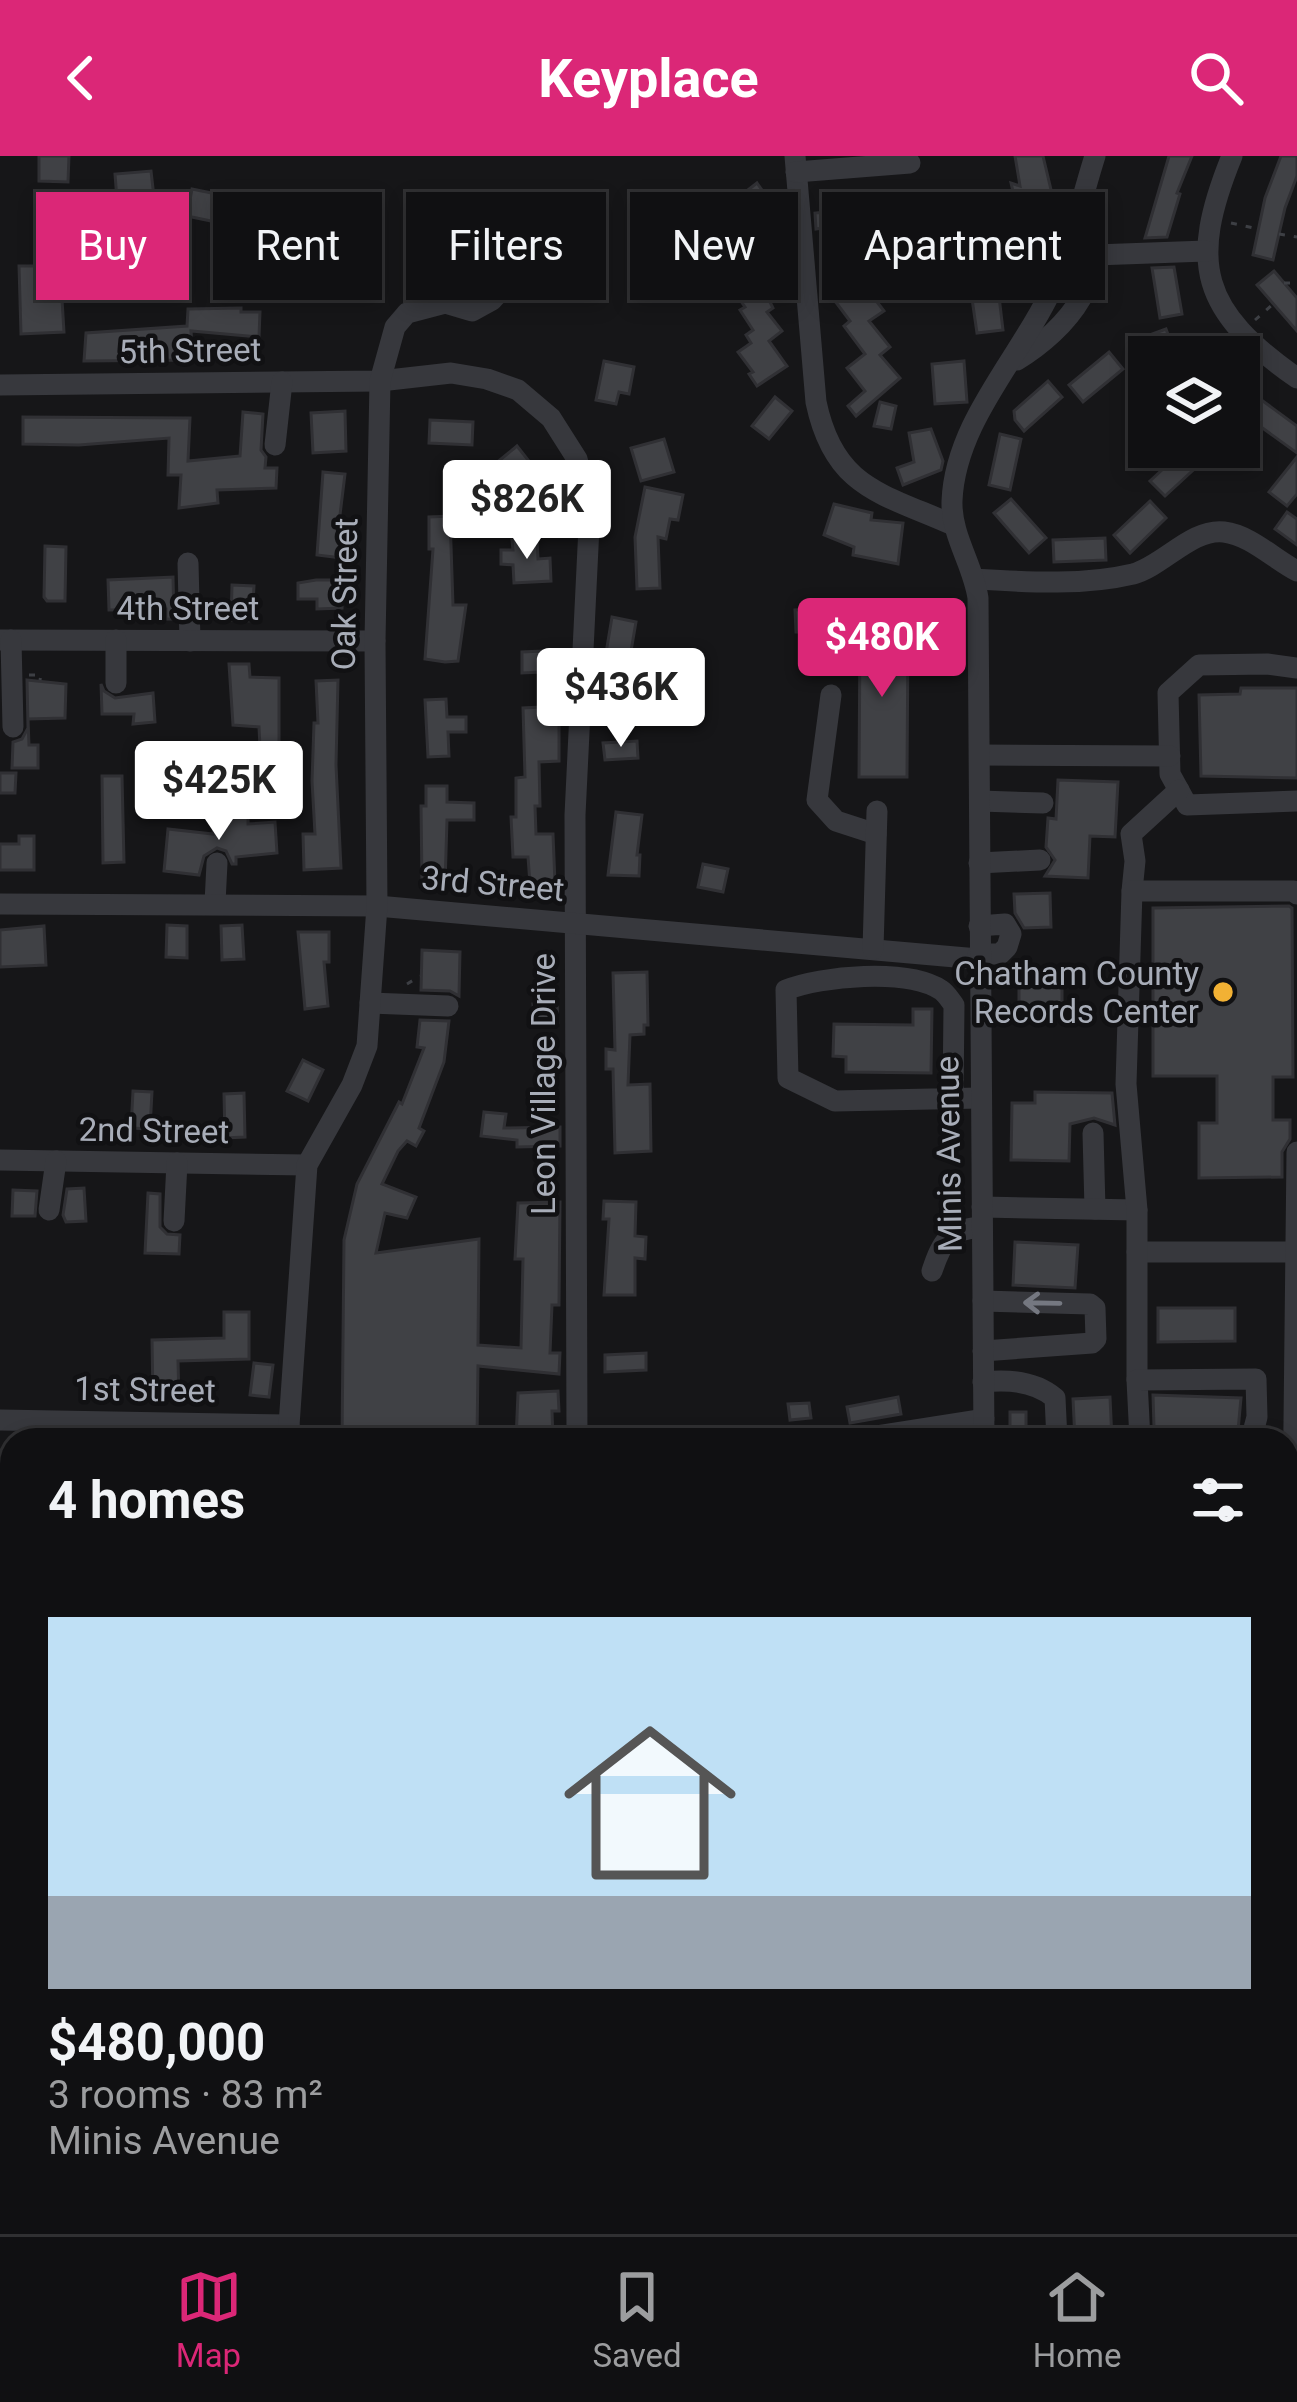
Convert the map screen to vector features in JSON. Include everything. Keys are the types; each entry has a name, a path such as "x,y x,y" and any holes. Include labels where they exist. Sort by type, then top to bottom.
{"street":[{"path":"1085,192 1095,156"},
{"path":"1232,156 1212,209 1206,251 1225,314 1262,353 1297,378"},
{"path":"910,163 796,164 816,401 842,467 862,484 953,525"},
{"path":"1105,255 1206,251"},
{"name":"Oak Street","path":"289,1428 307,1165 352,1085 367,1046 377,906 380,381 395,327 406,314 445,303 472,311 492,300"},
{"path":"1047,300 966,441 953,492 953,525 975,579 1040,581 1132,574 1220,531 1240,537 1297,571"},
{"path":"1013,362 1044,342 1079,300"},
{"name":"Leon Village Drive","path":"380,381 451,373 518,390 551,418 577,459 590,506 575,814 577,1428"},
{"name":"5th Street","path":"0,385 380,381"},
{"path":"274,445 282,382"},
{"path":"188,563 190,640"},
{"name":"Minis Avenue","path":"975,579 984,1428"},
{"path":"5,640 13,728"},
{"name":"4th Street","path":"5,640 82,646 116,640 376,641"},
{"path":"116,640 116,683"},
{"path":"1297,668 1198,665 1168,693 1170,774 1187,805 1297,801"},
{"path":"831,695 817,800 836,821 876,823 873,950"},
{"path":"980,755 1170,756"},
{"path":"1139,1428 1137,1210 1126,1084 1136,861 1130,834 1179,790"},
{"path":"980,801 1043,803"},
{"path":"979,862 1040,860"},
{"path":"215,903 217,863"},
{"path":"1132,890 1296,892"},
{"name":"3rd Street","path":"0,904 377,906 978,956"},
{"path":"978,956 1000,954 1011,934 1005,924 979,926"},
{"path":"952,1098 954,1005 941,990 893,976 812,980 786,990 788,1078 835,1101 980,1098"},
{"path":"371,995 415,987"},
{"path":"371,995 448,1006"},
{"path":"1093,1133 1095,1208"},
{"path":"1295,1428 1297,1152"},
{"name":"2nd Street","path":"0,1160 307,1165"},
{"path":"50,1210 56,1161"},
{"path":"174,1221 177,1163"},
{"path":"932,1271 949,1238 982,1217 1095,1208 1137,1210"},
{"path":"1137,1252 1294,1252"},
{"path":"982,1301 1090,1304 1095,1308 1096,1339 983,1351"},
{"path":"1137,1380 1294,1376"},
{"path":"1254,1428 1256,1379"},
{"path":"983,1382 1004,1380 1042,1387 1055,1398 1056,1428"},
{"name":"1st Street","path":"0,1420 193,1428"}],"path":[{"path":"1228,239 1230,222 1258,229"},
{"path":"1279,234 1297,237"},
{"path":"1284,284 1297,284"},
{"path":"1290,290 1297,284"},
{"path":"1296,293 1297,284"},
{"path":"1251,316 1255,320 1274,304"}],"building":[{"path":"39,156 69,156 68,182 39,181"},
{"path":"1015,156 1043,156 1052,192 1013,192 1011,183 1020,186"},
{"path":"1169,156 1192,156 1167,237 1145,238"},
{"path":"1281,156 1297,156 1297,176 1273,260 1253,255 1265,198"},
{"path":"151,171 153,192 116,192 115,174"},
{"path":"192,189 213,193 213,221 189,216"},
{"path":"822,212 822,228 816,229 815,213"},
{"path":"19,266 36,266 36,300 62,300 64,332 21,334"},
{"path":"1174,267 1182,314 1160,318 1152,268"},
{"path":"1274,271 1297,298 1297,331 1257,285"},
{"path":"740,300 773,300 767,312 782,331 769,341 787,366 757,386 738,352 751,343 746,335 753,330 740,310 745,307"},
{"path":"834,300 876,300 884,311 869,321 890,347 880,355 900,378 856,416 848,406 865,391 847,368 865,354 844,326 850,321"},
{"path":"972,300 999,300 1003,330 977,333"},
{"path":"241,308 241,312 260,312 259,337 191,331 193,360 84,361 86,333 187,326 188,309"},
{"path":"1109,352 1123,369 1083,402 1069,385"},
{"path":"604,361 634,367 629,394 619,392 616,404 596,400"},
{"path":"964,361 967,402 935,404 932,364"},
{"path":"1048,381 1062,397 1024,431 1014,411"},
{"path":"775,397 792,411 769,439 752,426"},
{"path":"1260,399 1297,426 1297,453 1260,426"},
{"path":"880,402 896,406 891,429 874,426"},
{"path":"345,411 346,451 313,453 311,413"},
{"path":"243,412 263,414 261,450 265,468 277,468 276,488 217,490 218,503 179,508 181,475 168,475 169,438 23,444 23,417 190,418 188,461 240,456"},
{"path":"430,420 473,422 472,445 429,443"},
{"path":"931,429 943,461 941,470 903,485 897,468 914,462 909,433"},
{"path":"1000,434 1021,439 1010,490 989,485"},
{"path":"664,439 674,472 641,481 631,448"},
{"path":"517,446 543,479 522,497 495,464"},
{"path":"1297,457 1297,494 1287,506 1269,492"},
{"path":"1164,468 1195,468 1165,496 1150,481"},
{"path":"323,472 345,474 339,523 345,523 342,558 317,555"},
{"path":"645,487 683,495 678,520 670,519 666,539 658,537 660,588 637,589 635,537"},
{"path":"1011,499 1046,538 1029,553 994,513"},
{"path":"1150,501 1166,518 1130,553 1114,535"},
{"path":"834,504 872,513 871,520 903,523 898,564 853,555 854,547 824,535"},
{"path":"1287,512 1297,519 1297,545 1275,529"},
{"path":"450,516 453,605 466,605 458,661 445,662 425,659 433,549 429,549 429,517"},
{"path":"1105,538 1106,560 1054,562 1053,540"},
{"path":"537,539 538,559 550,558 551,581 514,583 513,565 501,564 501,550 513,550 512,540"},
{"path":"45,546 66,547 65,601 44,597"},
{"path":"173,577 174,619 166,619 166,609 109,610 108,580"},
{"path":"342,580 342,608 317,609 317,599 298,599 298,583"},
{"path":"232,585 254,586 252,621 231,620"},
{"path":"813,609 814,632 796,632 795,610"},
{"path":"884,612 886,637 908,637 907,777 859,777 860,632 856,632 855,615"},
{"path":"612,617 636,622 630,657 606,653"},
{"path":"564,650 565,671 522,673 522,652"},
{"path":"229,664 249,664 250,677 279,678 279,770 261,770 259,727 233,725"},
{"path":"27,680 66,684 65,718 28,719 29,745 38,745 38,768 12,768 13,742 22,739 28,728"},
{"path":"338,680 341,868 304,870 303,834 315,834 316,681"},
{"path":"101,684 115,698 153,693 155,722 133,724 134,714 102,714"},
{"path":"1241,688 1297,688 1297,778 1201,776 1199,695 1240,694"},
{"path":"446,699 447,717 466,717 466,732 448,732 449,756 428,757 425,700"},
{"path":"559,706 559,761 539,762 540,806 535,806 536,834 553,834 555,883 530,884 528,857 513,857 511,817 516,817 516,778 525,777 523,708"},
{"path":"637,741 638,758 605,760 603,743"},
{"path":"0,773 16,773 15,793 0,793"},
{"path":"102,776 122,776 124,862 103,863"},
{"path":"166,777 205,780 205,798 165,797"},
{"path":"1058,780 1118,782 1115,837 1090,836 1088,878 1045,876 1055,860 1046,847 1048,818 1056,819"},
{"path":"426,786 447,786 447,802 474,803 474,820 447,820 445,885 422,884 421,806 426,806"},
{"path":"616,812 642,815 639,876 608,875"},
{"path":"214,816 248,816 248,824 275,822 277,853 236,857 232,864 226,851 217,848 204,856 199,875 164,871 168,829 213,834"},
{"path":"19,836 34,836 34,870 0,870 0,844 19,844"},
{"path":"703,864 728,869 723,892 698,887"},
{"path":"1050,893 1051,927 1024,928 1015,913 1014,894"},
{"name":"Chatham County Records Center","path":"1289,906 1293,1077 1273,1077 1273,1120 1290,1120 1282,1177 1199,1178 1199,1123 1217,1123 1217,1076 1153,1076 1153,908"},
{"path":"167,925 187,926 187,958 166,957"},
{"path":"242,925 244,959 222,960 221,926"},
{"path":"44,926 46,965 0,967 0,930"},
{"path":"298,932 329,932 329,962 324,962 328,1006 305,1009"},
{"path":"422,950 460,952 459,996 421,990"},
{"path":"647,972 648,1025 644,1025 644,1034 630,1035 628,1085 650,1084 651,1151 615,1153 613,1069 606,1069 606,1049 615,1050 613,973"},
{"path":"1019,982 1062,982 1062,1005 1019,1006"},
{"path":"557,1003 558,1023 534,1025 533,1004"},
{"path":"913,1009 932,1009 931,1073 846,1072 846,1057 833,1056 834,1024 913,1025"},
{"path":"420,1020 449,1021 444,1062 419,1128 424,1131 416,1146 407,1141 398,1151 382,1184 416,1197 407,1218 385,1213 376,1253 479,1239 478,1345 521,1348 523,1259 515,1259 518,1203 560,1202 559,1305 552,1305 550,1353 560,1353 559,1374 478,1366 477,1428 342,1428 344,1240 357,1184 399,1102 402,1104 424,1048 417,1047"},
{"path":"303,1060 323,1070 308,1101 287,1091"},
{"path":"133,1091 152,1092 150,1129 131,1128"},
{"path":"1035,1092 1112,1093 1115,1125 1094,1118 1070,1124 1069,1161 1011,1160 1012,1103 1035,1103"},
{"path":"244,1093 245,1137 225,1138 224,1094"},
{"path":"484,1112 506,1114 504,1128 560,1127 560,1146 517,1147 517,1140 481,1136"},
{"path":"84,1188 86,1221 66,1222 67,1189"},
{"path":"13,1190 37,1191 35,1216 12,1216"},
{"path":"148,1193 160,1194 160,1227 167,1234 180,1235 179,1254 145,1253"},
{"path":"604,1201 636,1202 635,1236 646,1237 645,1259 635,1258 635,1295 604,1295 609,1219 603,1219"},
{"path":"1015,1242 1078,1245 1075,1288 1013,1285"},
{"path":"1158,1308 1235,1308 1235,1341 1158,1342"},
{"path":"224,1312 249,1312 249,1359 178,1361 179,1398 153,1399 152,1340 224,1338"},
{"path":"646,1353 646,1370 605,1372 605,1355"},
{"path":"254,1363 273,1365 269,1397 250,1395"},
{"path":"558,1391 559,1411 552,1411 553,1428 517,1428 518,1393"},
{"path":"1153,1395 1241,1398 1238,1428 1154,1428"},
{"path":"898,1397 901,1414 850,1423 847,1407"},
{"path":"1110,1397 1111,1428 1074,1428 1073,1399"},
{"path":"809,1403 811,1418 790,1420 788,1404"},
{"path":"1010,1412 1026,1412 1026,1428 1010,1428"}],"place":[{"name":"Chatham County Records Center","path":"1223,992"}]}
